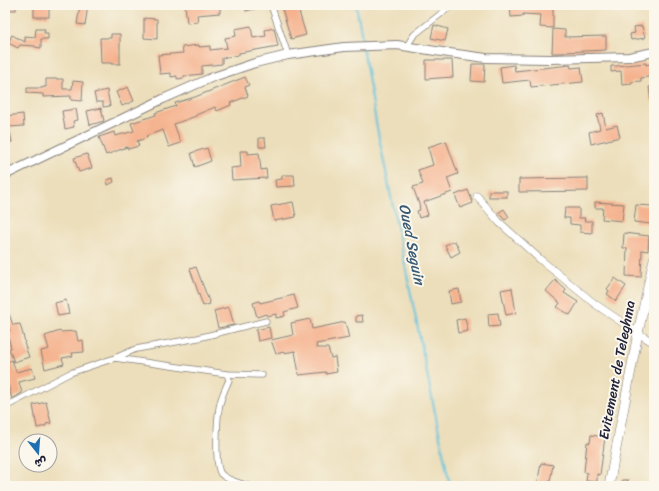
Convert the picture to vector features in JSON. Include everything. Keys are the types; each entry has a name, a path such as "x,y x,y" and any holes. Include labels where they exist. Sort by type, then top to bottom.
{"main road":[{"path":"5,175 163,98 213,77 255,63 288,55 344,46 397,45 486,58 550,59 629,57 654,52"},
{"name":"Evitement de Teleghma","path":"609,486 654,259"}],"street":[{"path":"271,5 288,55"},
{"path":"406,47 414,34 452,5"},
{"path":"477,196 499,222 542,261 595,304 638,334 654,343"},
{"path":"5,407 70,373 136,349 198,338 266,321"},
{"path":"114,358 227,374 262,375"},
{"path":"227,374 229,380 220,401 218,421 218,464 220,473 229,479 249,486"}],"building":[{"path":"9,5 16,5 16,10 9,10"},
{"path":"34,5 49,5 49,17 34,17"},
{"path":"80,5 88,5 85,25 77,24"},
{"path":"185,5 220,5 220,13 197,15 198,22 187,23"},
{"path":"244,5 261,5 262,7 246,11"},
{"path":"281,5 297,5 306,35 291,39"},
{"path":"510,5 553,7 553,28 540,27 541,15 523,14 523,16 511,17"},
{"path":"144,18 157,19 157,39 144,38"},
{"path":"434,25 448,29 445,41 431,38"},
{"path":"251,26 253,38 266,36 265,30 274,28 278,46 239,53 239,55 222,58 222,64 202,66 202,74 184,76 184,78 177,79 177,76 171,77 171,73 160,74 158,55 183,53 182,47 199,45 199,47 210,46 210,50 227,48 225,38 236,36 235,29"},
{"path":"642,26 645,38 631,40 630,34 635,33 634,27"},
{"path":"36,29 45,29 44,33 48,33 48,39 41,39 41,48 20,45 18,48 8,43 12,35 25,42 25,36 35,37"},
{"path":"553,29 565,30 565,37 606,36 606,50 552,53"},
{"path":"111,34 120,34 120,64 101,63 100,38 111,38"},
{"path":"426,60 452,60 453,77 426,79"},
{"path":"646,63 646,65 654,63 654,76 641,78 641,81 631,82 632,84 622,85 621,71 611,72 611,66"},
{"path":"472,64 485,64 484,82 471,81"},
{"path":"514,65 515,71 570,65 571,68 581,67 583,82 531,87 530,80 502,83 500,67"},
{"path":"245,77 249,85 245,87 248,96 230,103 231,105 217,111 215,107 174,124 181,143 169,147 163,130 137,141 139,146 128,149 127,147 106,155 99,137 114,132 115,136 134,131 131,123 156,115 155,113 176,106 175,103 195,97"},
{"path":"46,79 63,79 63,89 72,89 73,81 83,82 82,101 71,100 71,96 43,97 43,94 27,93 27,88 46,87"},
{"path":"654,86 654,102 651,102 649,87"},
{"path":"128,87 134,101 122,106 116,92"},
{"path":"107,90 110,106 103,107 103,102 96,102 94,93"},
{"path":"101,108 104,121 90,125 87,111"},
{"path":"76,109 78,120 73,121 74,127 65,129 62,111"},
{"path":"603,113 606,128 617,125 620,137 591,144 589,132 600,129 597,115"},
{"path":"23,114 24,126 9,127 12,142 5,143 5,116"},
{"path":"259,138 265,138 266,147 259,147"},
{"path":"446,141 458,174 447,178 452,192 424,202 428,215 419,218 417,211 420,210 420,207 413,187 423,184 418,170 433,165 428,147"},
{"path":"207,148 211,161 195,167 191,153"},
{"path":"240,151 248,151 248,154 259,153 261,170 266,169 267,178 232,180 231,168 241,167"},
{"path":"87,154 92,168 79,172 74,158"},
{"path":"282,175 294,175 295,186 276,187 275,180 282,179"},
{"path":"113,178 114,182 108,185 107,180"},
{"path":"588,178 588,191 519,192 519,179"},
{"path":"468,190 473,203 460,208 455,195"},
{"path":"489,191 507,191 507,197 489,197"},
{"path":"293,202 296,217 274,221 271,206"},
{"path":"595,202 624,204 622,221 602,219 603,208 595,208"},
{"path":"636,205 653,206 651,224 634,222"},
{"path":"565,208 579,208 579,218 585,218 584,221 592,221 592,233 580,232 580,225 570,224 570,218 564,218"},
{"path":"504,209 509,217 505,220 498,213"},
{"path":"624,233 649,236 648,251 642,250 641,277 626,276 627,248 623,248"},
{"path":"455,241 460,252 451,257 445,245"},
{"path":"196,267 210,304 203,306 190,269"},
{"path":"615,278 626,286 616,301 607,294 609,291 607,289"},
{"path":"555,280 566,290 564,293 578,302 570,315 557,307 560,303 546,291"},
{"path":"512,288 516,313 506,315 501,290"},
{"path":"459,289 461,302 451,304 449,291"},
{"path":"294,295 298,308 284,312 285,316 276,318 276,314 267,316 266,314 257,317 253,303 259,301 260,303"},
{"path":"66,300 69,314 58,316 55,303"},
{"path":"229,307 234,325 218,328 214,311"},
{"path":"498,313 500,326 489,327 488,314"},
{"path":"9,314 13,325 20,324 29,357 14,362 9,349 11,348 7,332 10,331 5,316"},
{"path":"362,315 363,322 356,322 356,316"},
{"path":"465,318 468,331 458,333 456,320"},
{"path":"310,319 312,329 345,322 349,338 316,344 317,348 328,348 331,358 335,357 337,372 299,375 295,351 276,354 271,340 293,335 291,323"},
{"path":"269,327 271,338 258,341 256,330"},
{"path":"60,331 76,331 78,341 83,340 84,352 72,353 73,356 62,358 64,364 45,369 41,351 49,349 45,336"},
{"path":"12,360 16,372 32,368 35,378 19,382 22,393 12,399 5,375 5,363"},
{"path":"46,402 51,423 37,428 33,405"},
{"path":"591,435 605,437 600,475 597,474 597,482 586,481 587,473 584,472 587,442 590,443"},
{"path":"541,463 553,465 549,486 537,486"},
{"path":"622,480 628,480 628,486 622,486"}],"waterway":[{"name":"Oued Seguin","path":"356,5 363,43"},
{"name":"Oued Seguin","path":"363,48 377,128 450,486"}]}
